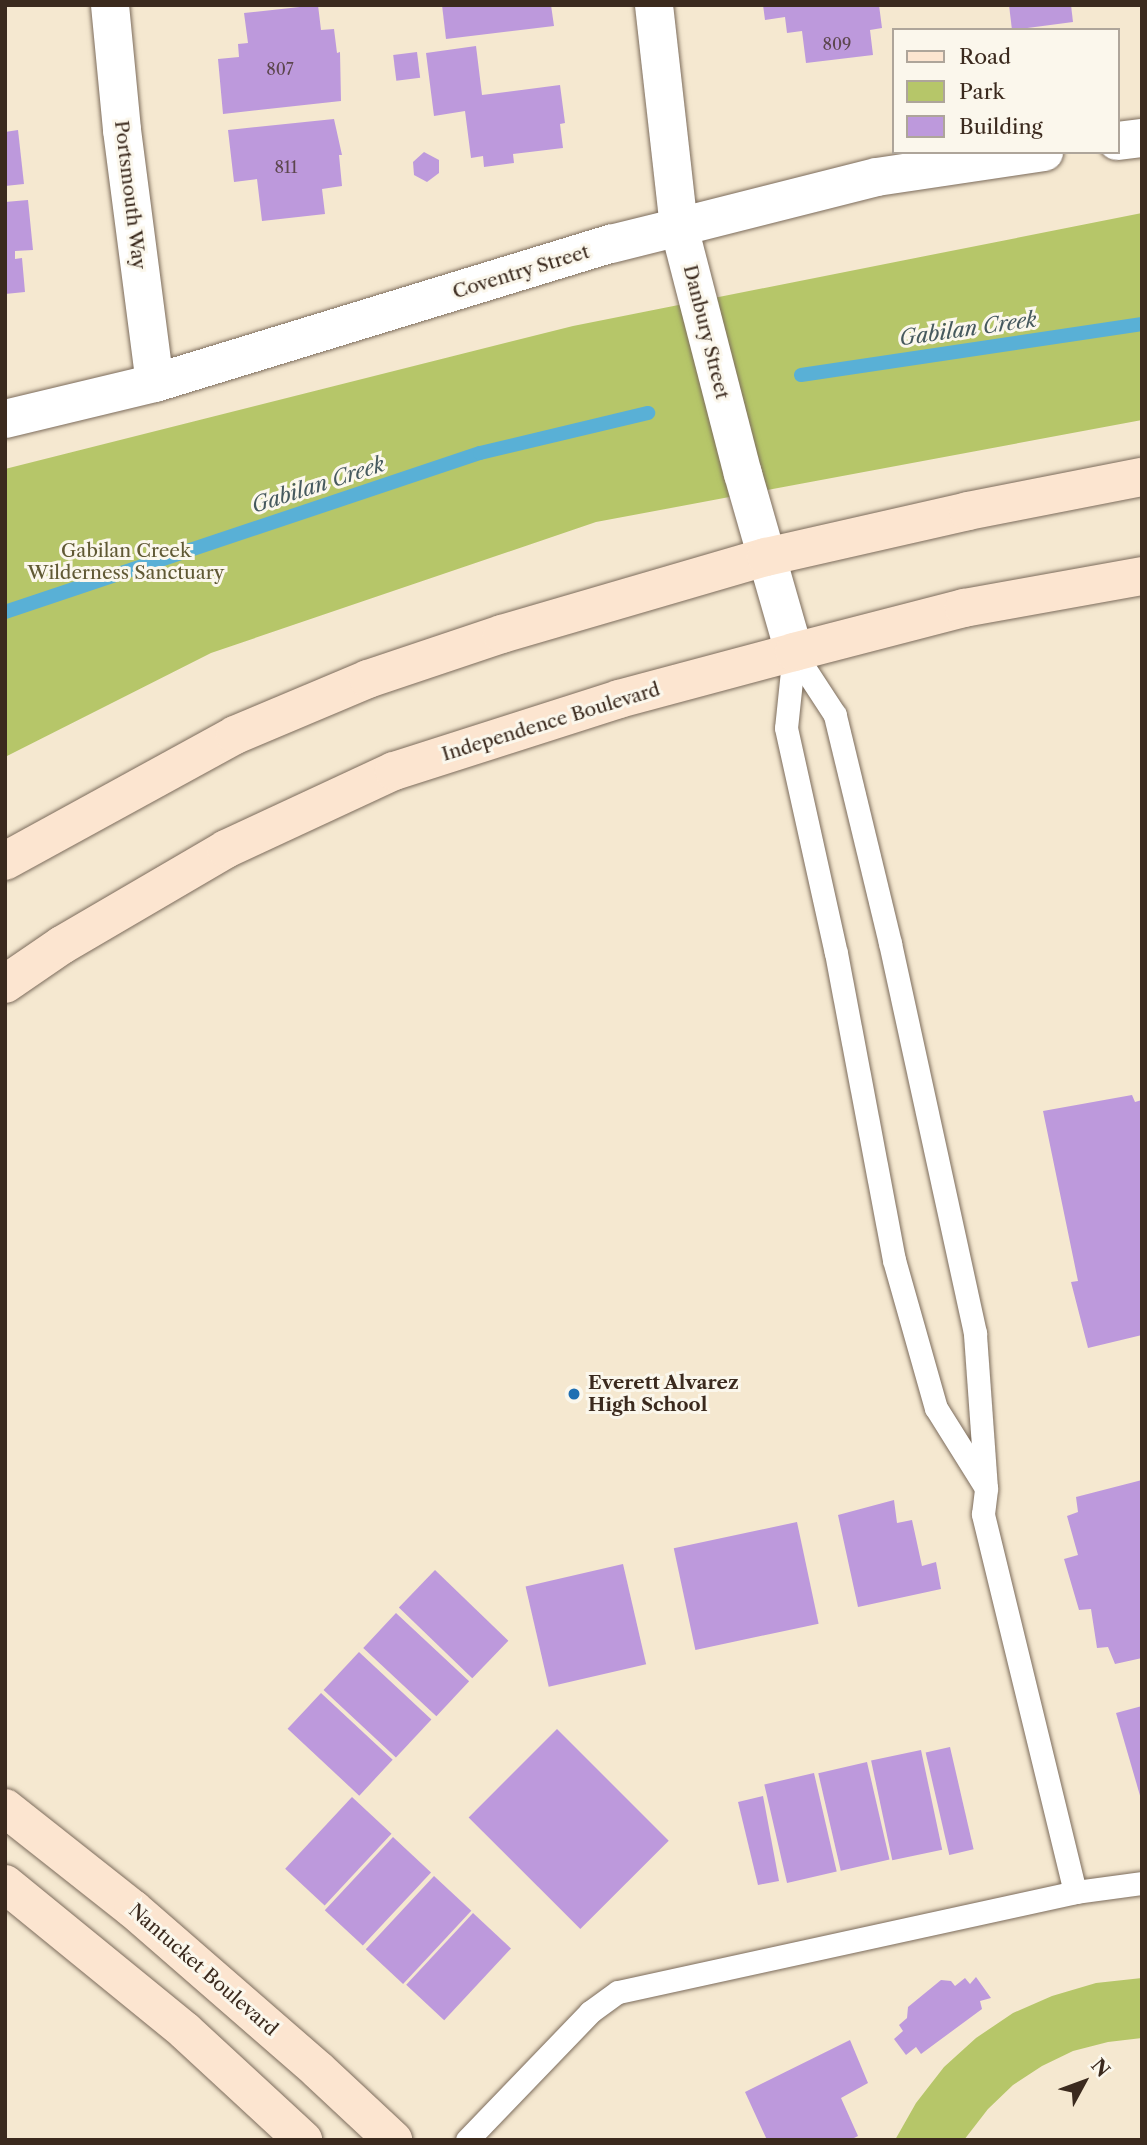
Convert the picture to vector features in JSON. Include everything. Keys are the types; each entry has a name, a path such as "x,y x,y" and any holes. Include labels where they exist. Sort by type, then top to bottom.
{"street":[{"name":"Portsmouth Way","path":"110,5 121,130 155,383"},
{"name":"Danbury Street","path":"654,5 679,227 766,557 794,652"},
{"path":"1119,142 1142,138"},
{"name":"Coventry Street","path":"5,419 155,383 611,244 877,177 1031,154"},
{"path":"5,861 235,735 368,679 581,609 766,557 968,511 1142,477"},
{"name":"Independence Boulevard","path":"5,984 61,945 226,849 394,771 619,699 794,652 964,608 1142,576"},
{"name":"Nantucket Boulevard","path":"5,1808 133,1909 318,2070 393,2140"},
{"path":"5,1884 185,2031 303,2140"}],"lane":[{"path":"794,652 786,728 836,953 894,1260 936,1408 986,1488"},
{"path":"794,652 835,715 890,943 975,1333 986,1488 982,1514 1074,1892"},
{"path":"467,2140 590,2012 618,1992 1074,1892 1142,1883"}],"green space":[{"name":"Gabilan Creek Wilderness Sanctuary","path":"1142,213 1142,420 596,522 211,653 5,757 5,469 573,326"},
{"path":"1142,1978 1142,2038 1108,2042 1073,2051 1042,2066 1013,2085 988,2109 964,2140 895,2140 916,2103 944,2067 976,2038 1013,2013 1052,1996 1096,1983"}],"building":[{"path":"318,5 321,30 334,29 337,53 340,52 341,101 223,114 218,59 239,57 238,44 248,43 244,13"},
{"path":"442,5 551,5 554,26 446,39"},
{"path":"763,5 879,5 882,28 870,30 873,55 806,63 802,31 787,33 785,17 765,20"},
{"path":"1009,5 1071,5 1073,22 1012,28"},
{"path":"476,46 482,95 560,85 565,123 560,124 563,148 513,154 514,163 484,167 483,156 471,158 465,111 434,116 426,53"},
{"path":"417,52 420,78 396,81 393,55"},
{"path":"334,119 342,155 339,155 342,186 322,189 325,214 262,221 257,179 234,182 228,130"},
{"path":"18,130 24,184 5,186 5,132"},
{"path":"424,152 439,160 439,173 427,182 414,175 413,162"},
{"path":"28,200 33,250 15,251 15,259 22,258 25,292 5,294 5,202"},
{"path":"1132,1095 1135,1102 1142,1100 1142,1335 1088,1348 1071,1282 1078,1281 1043,1111"},
{"path":"1142,1480 1142,1658 1115,1664 1108,1647 1097,1648 1091,1609 1079,1610 1064,1559 1078,1555 1067,1516 1078,1512 1076,1497"},
{"path":"894,1500 897,1523 912,1520 922,1566 936,1562 941,1589 858,1607 838,1515"},
{"path":"797,1522 819,1624 695,1650 674,1548"},
{"path":"623,1564 646,1664 549,1687 526,1586"},
{"path":"435,1570 508,1641 472,1678 399,1607"},
{"path":"396,1613 469,1681 436,1716 363,1648"},
{"path":"359,1652 431,1720 396,1758 324,1690"},
{"path":"321,1693 393,1760 359,1796 288,1729"},
{"path":"1142,1706 1142,1799 1141,1799 1116,1713"},
{"path":"557,1729 669,1841 580,1929 469,1817"},
{"path":"950,1747 974,1849 949,1855 926,1753"},
{"path":"921,1750 942,1850 892,1860 871,1761"},
{"path":"867,1762 889,1859 841,1871 818,1773"},
{"path":"814,1773 837,1871 787,1883 764,1784"},
{"path":"763,1796 779,1881 758,1885 738,1802"},
{"path":"352,1797 391,1834 325,1906 285,1869"},
{"path":"393,1837 431,1872 363,1946 325,1910"},
{"path":"434,1876 471,1911 403,1984 366,1949"},
{"path":"473,1913 511,1948 444,2020 406,1985"},
{"path":"976,1977 991,1998 980,2001 982,2009 921,2054 916,2047 906,2055 894,2039 903,2031 899,2025 907,2018 908,2007 941,1980 951,1981 955,1986 965,1978 970,1984"},
{"path":"850,2040 868,2083 841,2098 858,2136 850,2140 767,2140 745,2092"}],"waterway":[{"name":"Gabilan Creek","path":"801,375 1142,324"},
{"name":"Gabilan Creek","path":"5,612 480,453 648,413"}],"place":[{"name":"Everett Alvarez High School","path":"574,1394"}]}
